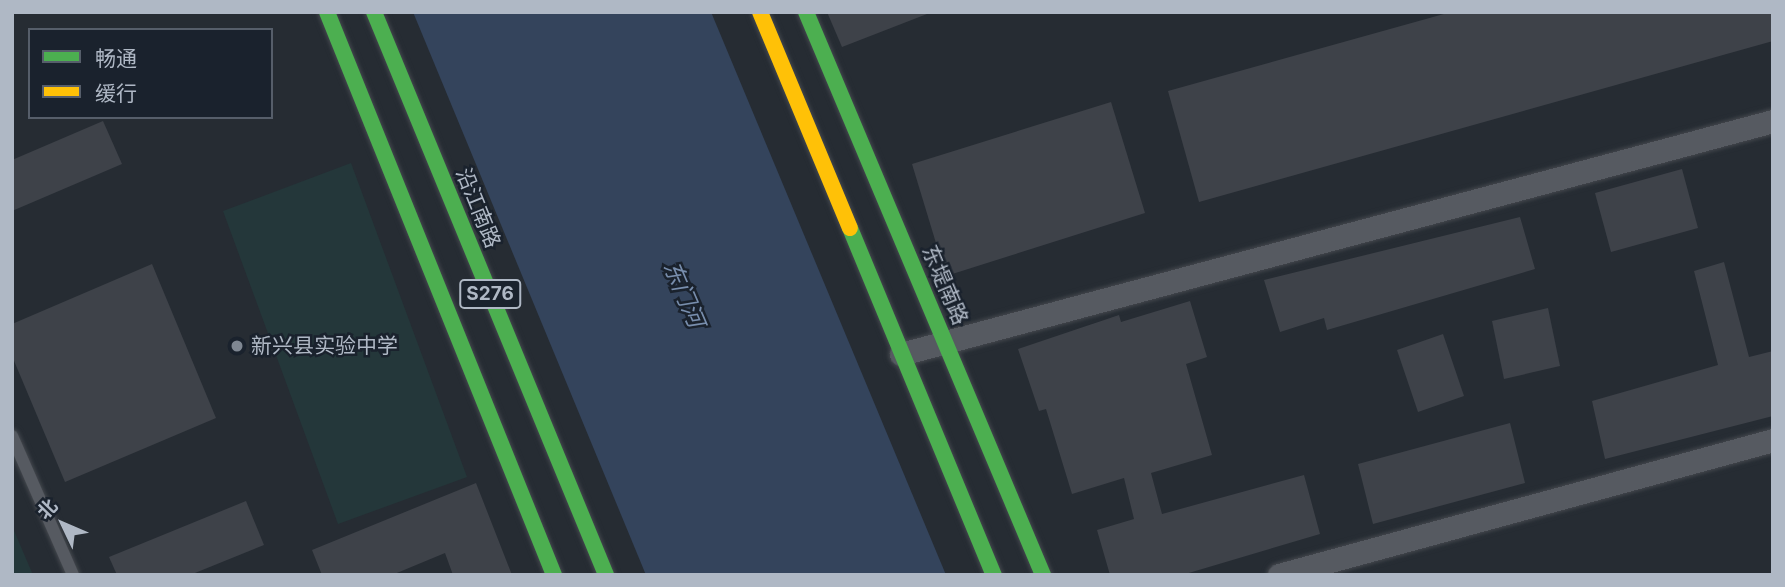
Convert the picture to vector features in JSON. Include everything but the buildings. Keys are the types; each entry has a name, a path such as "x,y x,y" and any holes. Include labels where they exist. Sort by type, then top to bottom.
{"main road":[{"name":"S276","path":"327,12 554,575"},
{"name":"沿江南路","path":"374,12 606,575"},
{"path":"760,12 994,575"},
{"name":"东堤南路","path":"806,12 1043,575"}],"street":[{"path":"901,354 1773,121"},
{"path":"1279,575 1773,440"}],"lane":[{"path":"12,436 73,575"}],"shaded area":[{"path":"351,163 467,477 338,524 223,211"},
{"path":"12,526 33,575 12,575"}],"water":[{"name":"东门河","path":"413,12 711,12 946,575 646,575"}],"traffic: fast":[{"path":"327,12 554,575"},
{"path":"374,12 606,575"},
{"path":"806,12 1043,575"},
{"path":"850,228 994,575"}],"traffic: slow":[{"path":"760,12 850,228"}],"place":[{"name":"新兴县实验中学","path":"237,346"}]}
